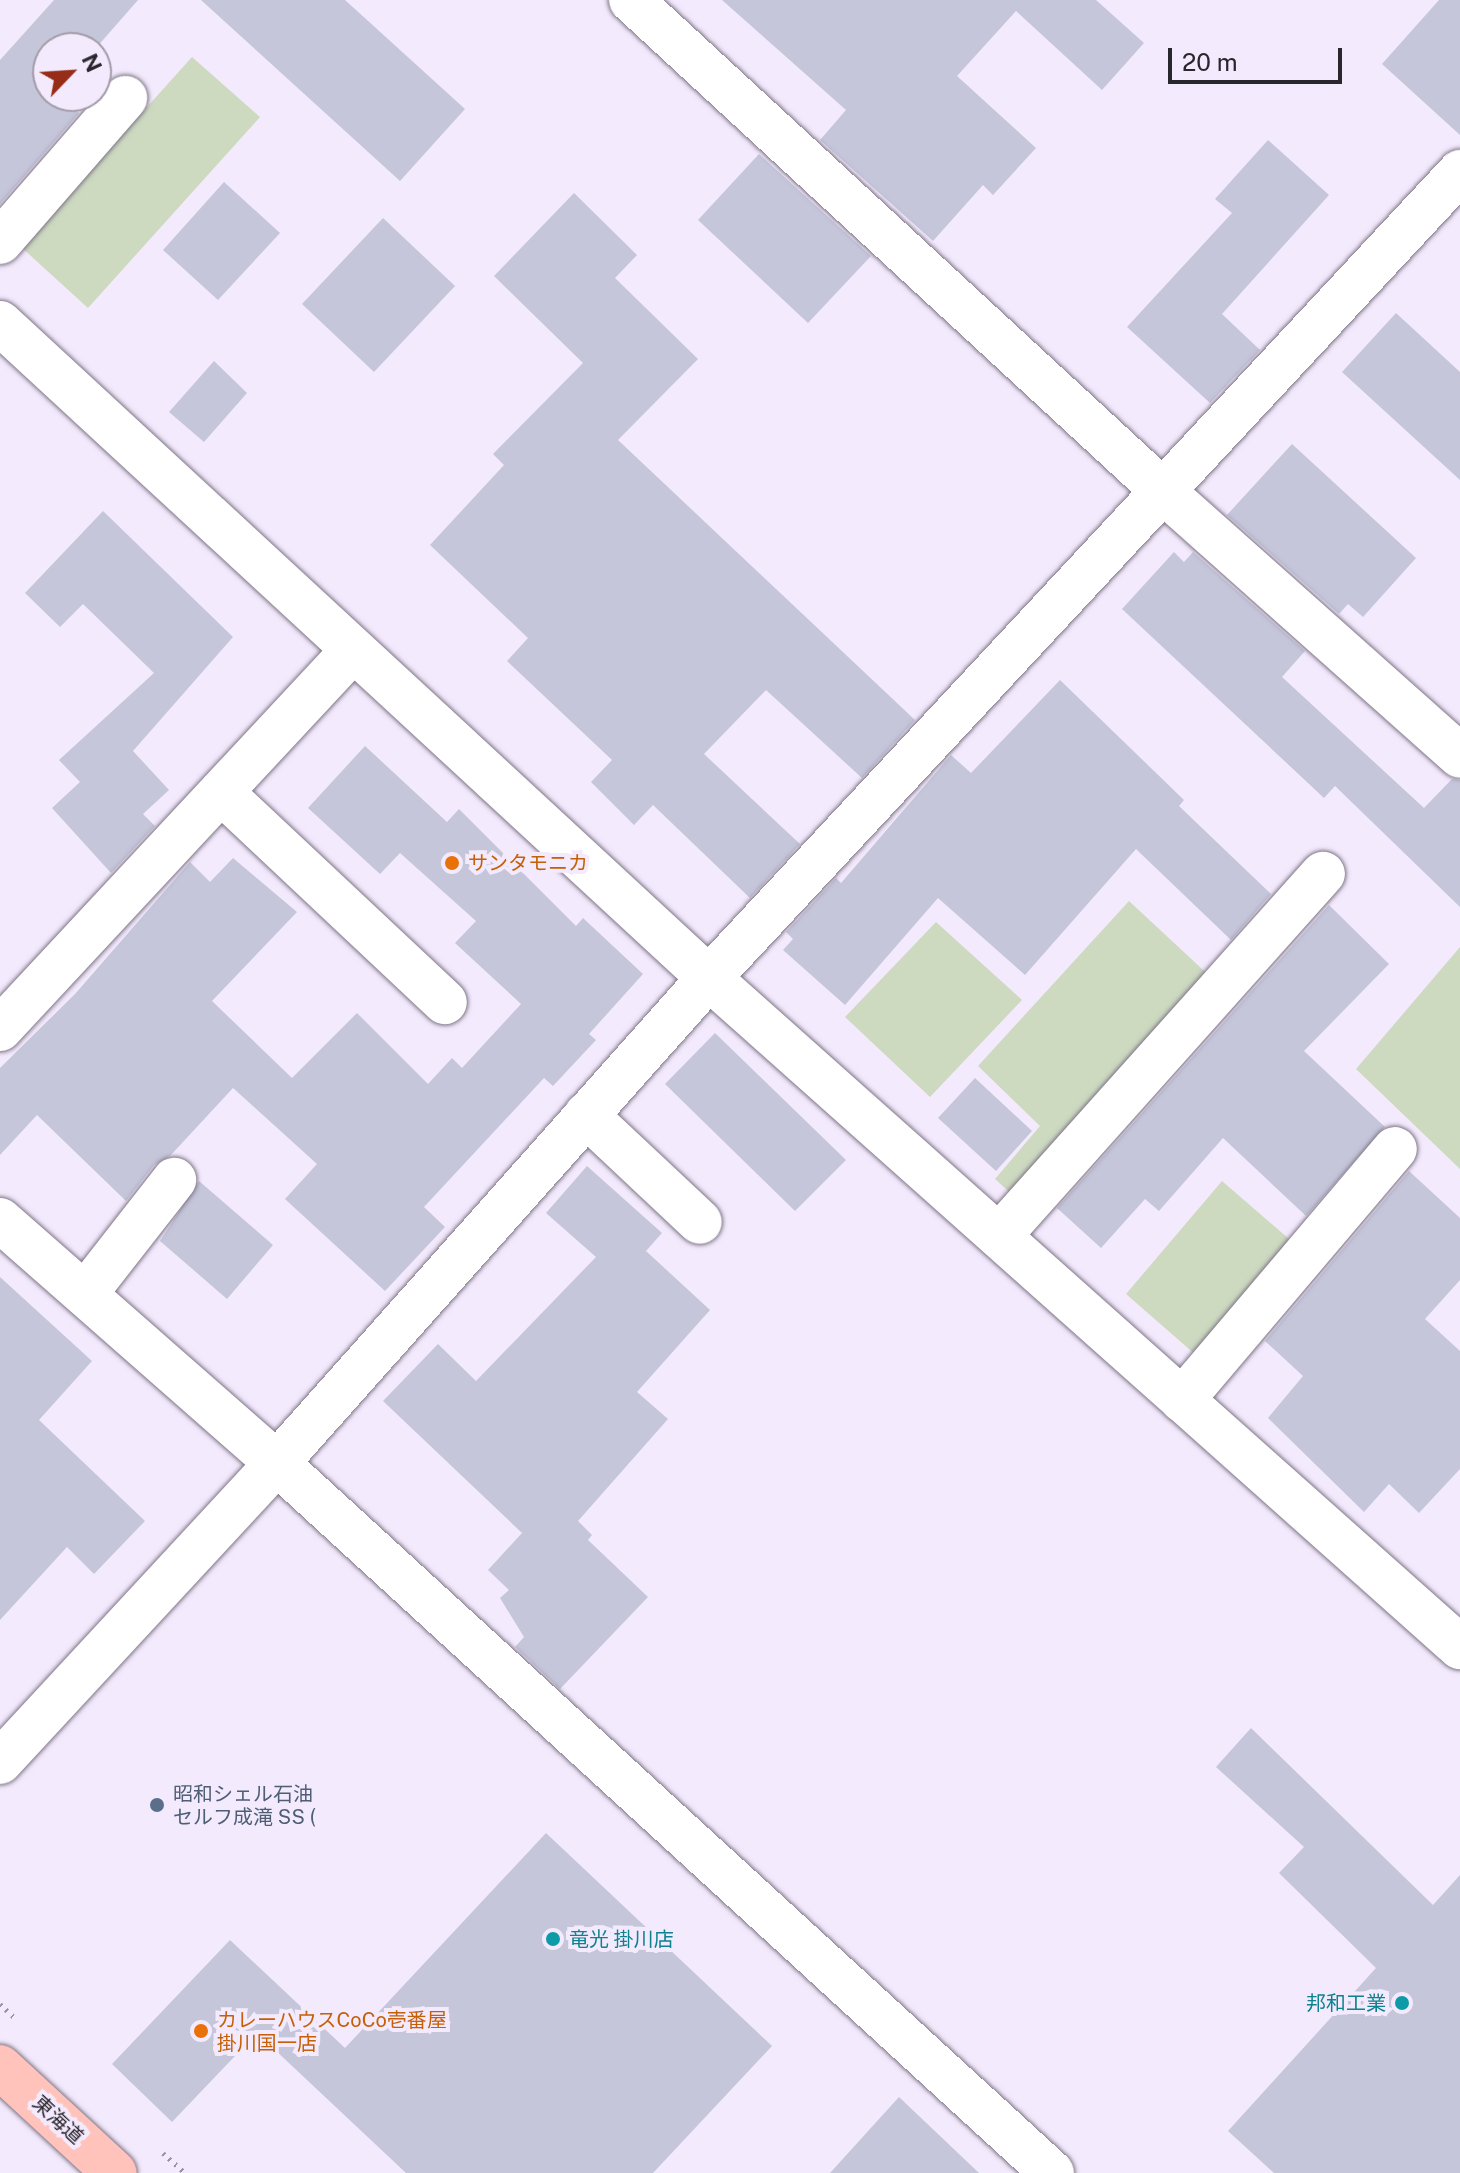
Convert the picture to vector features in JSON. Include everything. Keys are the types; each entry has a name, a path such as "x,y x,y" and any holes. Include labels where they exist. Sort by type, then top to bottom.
{"main road":[{"name":"東海道","path":"0,2067 115,2173"}],"street":[{"path":"631,0 1165,493 1460,756"},
{"path":"0,242 125,98"},
{"path":"0,1762 277,1463 709,978 1165,493 1460,172"},
{"path":"0,323 709,978 1460,1647"},
{"path":"9,1002 221,792 353,650"},
{"path":"221,792 445,1002"},
{"path":"999,1236 1323,874"},
{"path":"586,1115 700,1222"},
{"path":"1182,1400 1395,1149"},
{"path":"85,1294 174,1180"},
{"path":"0,1220 277,1463 1052,2173"}],"green space":[{"path":"192,57 260,117 88,308 21,247"},
{"path":"1129,901 1230,995 1029,1210 995,1179 1040,1126 978,1066"},
{"path":"936,922 1022,1000 930,1097 845,1017"},
{"path":"1460,947 1460,1169 1356,1069"},
{"path":"1222,1181 1295,1244 1197,1356 1126,1294"}],"building":[{"path":"54,0 138,0 110,32 32,32 32,112 79,113 0,204 0,60"},
{"path":"201,0 345,0 465,109 400,181"},
{"path":"722,0 1096,0 1144,43 1102,90 1016,11 957,76 1036,148 993,195 983,185 933,241 820,140 846,110"},
{"path":"1439,0 1460,0 1460,135 1382,64"},
{"path":"1268,140 1329,195 1222,314 1260,350 1210,403 1127,327 1232,213 1215,199"},
{"path":"759,154 871,256 808,323 698,220"},
{"path":"224,182 280,233 218,300 163,250"},
{"path":"574,193 637,255 615,278 698,359 618,440 915,720 862,778 766,690 704,754 800,844 750,898 653,805 634,825 591,782 612,760 507,661 528,638 430,545 504,465 493,454 583,363 494,276"},
{"path":"383,218 455,286 374,372 302,304"},
{"path":"1396,313 1460,372 1460,480 1342,372"},
{"path":"214,361 247,393 204,442 169,412"},
{"path":"1292,444 1416,558 1363,617 1348,604 1339,614 1227,515"},
{"path":"103,511 233,637 133,751 169,790 143,814 155,826 111,873 52,808 80,782 59,760 154,673 83,604 60,627 25,593"},
{"path":"1174,552 1184,562 1193,552 1305,651 1282,677 1424,808 1452,779 1460,780 1460,907 1335,786 1324,798 1122,609"},
{"path":"1060,680 1184,800 1179,806 1271,894 1231,940 1136,849 1025,975 938,898 845,1005 783,950 793,939 786,932 836,878 841,883 951,755 971,773"},
{"path":"365,746 447,822 459,809 576,926 583,918 643,974 589,1034 596,1040 553,1086 544,1078 424,1207 445,1227 385,1291 285,1199 317,1164 233,1088 170,1156 154,1165 126,1201 37,1115 0,1155 0,1068 75,994 190,862 210,882 233,858 297,912 212,1001 292,1078 357,1013 428,1084 452,1058 462,1068 521,1004 455,943 476,921 400,853 380,874 308,808"},
{"path":"1329,905 1389,964 1304,1051 1385,1127 1306,1216 1223,1138 1159,1211 1145,1199 1101,1248 1057,1208"},
{"path":"715,1033 846,1160 795,1211 665,1084"},
{"path":"975,1078 1032,1131 996,1171 938,1118"},
{"path":"587,1166 662,1233 646,1251 710,1310 637,1392 668,1419 578,1521 592,1535 588,1540 648,1597 560,1689 515,1647 524,1637 500,1598 509,1590 488,1570 522,1533 383,1401 438,1344 476,1381 596,1257 546,1213"},
{"path":"1409,1171 1460,1218 1460,1280 1425,1319 1460,1351 1460,1469 1419,1513 1389,1484 1364,1512 1268,1418 1303,1376 1265,1341"},
{"path":"199,1181 273,1245 227,1299 160,1241"},
{"path":"0,1277 92,1361 39,1420 145,1521 94,1574 67,1547 0,1620"},
{"name":"邦和工業","path":"1251,1728 1433,1905 1460,1875 1460,2173 1274,2173 1228,2131 1376,1968 1279,1873 1304,1847 1216,1767"},
{"name":"竜光 掛川店","path":"546,1833 772,2046 653,2173 406,2173 257,2033 172,2122 112,2064 230,1940 345,2048"},
{"path":"899,2097 979,2173 830,2173"}],"place":[{"name":"サンタモニカ","path":"452,863"},
{"name":"昭和シェル石油 セルフ成滝 SS (","path":"157,1805"},
{"name":"竜光 掛川店","path":"553,1939"},
{"name":"邦和工業","path":"1402,2003"},
{"name":"カレーハウスCoCo壱番屋 掛川国一店","path":"201,2031"}]}
